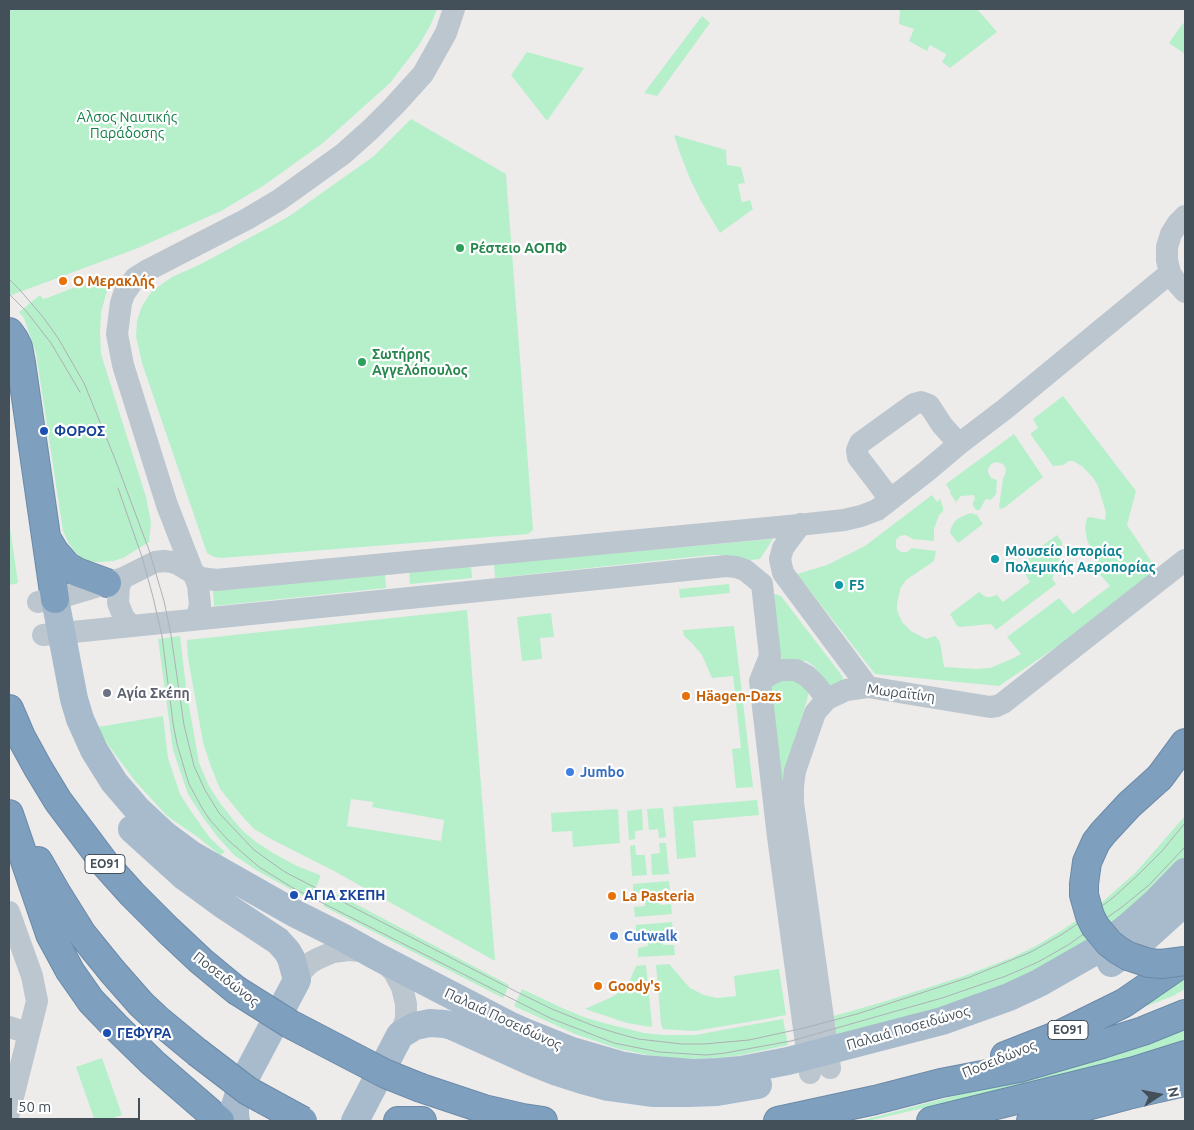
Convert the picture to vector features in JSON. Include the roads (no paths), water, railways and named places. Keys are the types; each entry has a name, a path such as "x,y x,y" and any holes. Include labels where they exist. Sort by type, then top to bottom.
{"highway":[{"path":"9,332 18,347 22,363 47,538 46,600"},
{"path":"9,411 46,600"},
{"path":"47,538 54,551 67,566 78,572 115,581"},
{"name":"Ποσειδώνος","path":"9,709 21,737 58,801 106,865 168,930 236,990 290,1024 386,1074 451,1099 523,1118 543,1121"},
{"path":"1185,743 1160,777 1129,805 1096,842 1087,862 1084,884 1084,895 1095,926 1101,935 1118,950 1128,956 1150,963 1161,964 1185,961"},
{"path":"9,804 34,855 82,934 112,972 141,1004 157,1020 248,1091 303,1121"},
{"path":"9,814 50,934 70,971 91,1001 115,1026 153,1063 220,1121"},
{"name":"Ποσειδώνος","path":"941,1082 1091,1020 1124,1003 1185,961"},
{"name":"Ποσειδώνος","path":"778,1121 875,1100 941,1082 1020,1068 1143,1032 1185,1014"},
{"path":"931,1121 1134,1071 1185,1055"},
{"path":"1128,1095 1185,1070"},
{"path":"1031,1121 1185,1082"},
{"path":"1093,1121 1185,1096"},
{"path":"398,1121 422,1121"}],"main road":[{"name":"Παλαιά Ποσειδώνος","path":"46,600 52,634 53,687 63,723 79,759 100,792 124,821 185,877 278,941 291,958 297,980"},
{"name":"Παλαιά Ποσειδώνος","path":"52,634 80,719 94,750 114,782 138,810 165,834 192,854 296,914 526,1033 572,1051 620,1064 668,1072 741,1070 788,1061 819,1062 948,1036 1049,998 1112,962 1142,941 1185,902"},
{"name":"Παλαιά Ποσειδώνος","path":"400,1034 422,1024 445,1024 532,1062 608,1087 652,1093 689,1094 744,1088 942,1021 1009,997 1039,983 1102,947 1150,908 1185,872"},
{"path":"236,1121 234,1115 235,1106 242,1084 297,980"},
{"path":"355,1121 400,1034"}],"street":[{"path":"194,619 200,605 198,585 167,505 123,365 117,334 121,303 128,287 135,278 279,200 343,154 394,106 423,74 446,33 454,9"},
{"path":"1185,216 1171,234 1167,247 1170,273 1185,292"},
{"path":"46,600 115,581 155,562 172,562 194,575 216,580 844,520 861,516 877,510 927,471 1170,273"},
{"path":"890,499 858,457 856,450 860,443 914,404 921,402 929,406 959,444"},
{"path":"155,562 163,543 167,505"},
{"path":"801,524 783,548 780,559 783,573 868,687"},
{"path":"480,555 484,590"},
{"name":"Μωραϊτίνη","path":"785,818 795,771 815,713 827,700 846,690 868,687 997,706 1185,560"},
{"path":"398,562 403,598"},
{"path":"52,634 726,566 736,566 745,570 762,584 783,573"},
{"path":"115,581 119,586 118,603 124,618 132,626"},
{"name":"Μωραϊτίνη","path":"762,584 770,656 760,681 785,818 819,1062"},
{"path":"760,681 782,670 796,670 807,676 827,700"},
{"path":"9,912 32,976 37,1002 19,1030 9,1113"},
{"path":"297,980 310,963 333,952 360,951 376,956 394,972 402,987 406,1004 406,1019 400,1034"}],"tram line":[{"path":"9,279 43,317 58,338 84,383 115,459 149,550 164,601 184,725 194,766 205,790 219,813 254,850 285,872 552,1009 594,1026 638,1039 682,1044 749,1040 857,1014 970,977 1031,952 1061,935 1115,896 1162,851 1185,823"},
{"path":"9,294 26,311 51,343 80,392"},
{"path":"118,488 142,557 162,636 177,744 189,784 210,820 228,840 259,867 293,888 550,1018 614,1043 659,1052 706,1055 725,1053 791,1041 942,998 1006,976 1038,962 1068,945 1122,907 1149,885 1185,847"}],"place":[{"name":"Ρέστειο ΑΟΠΦ","path":"460,248"},
{"name":"Ο Μερακλής","path":"63,281"},
{"name":"Σωτήρης Αγγελόπουλος","path":"362,362"},
{"name":"ΦΟΡΟΣ","path":"44,431"},
{"name":"Μουσείο Ιστορίας Πολεμικής Αεροπορίας","path":"995,559"},
{"name":"F5","path":"839,585"},
{"name":"Αγία Σκέπη","path":"107,693"},
{"name":"Häagen-Dazs","path":"686,696"},
{"name":"Jumbo","path":"570,772"},
{"name":"ΑΓΙΑ ΣΚΕΠΗ","path":"294,895"},
{"name":"La Pasteria","path":"612,896"},
{"name":"Cutwalk","path":"614,936"},
{"name":"Goody's","path":"598,986"},
{"name":"ΓΕΦΥΡΑ","path":"107,1033"}],"park label":[{"name":"Αλσος Ναυτικής Παράδοσης","path":"127,126"}]}
